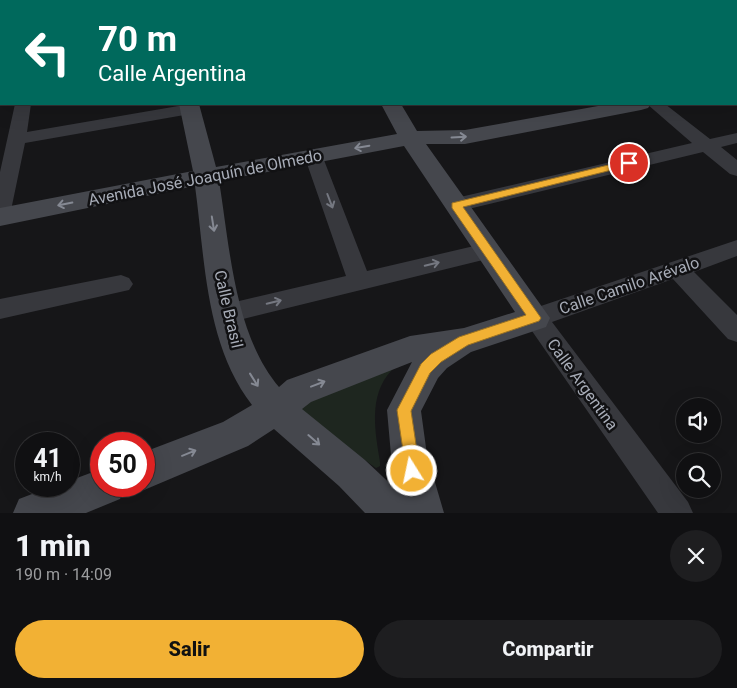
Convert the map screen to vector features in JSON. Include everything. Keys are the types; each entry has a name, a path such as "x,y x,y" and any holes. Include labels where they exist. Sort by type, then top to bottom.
{"main road":[{"name":"Calle Argentina","path":"392,105 410,138 535,318"},
{"name":"Avenida José Joaquín de Olmedo","path":"410,138 450,122 541,105"},
{"name":"Avenida José Joaquín de Olmedo","path":"0,216 410,138 465,137 636,105"},
{"name":"Calle Brasil","path":"190,106 206,176 227,313 238,353 255,383 276,409 352,473 394,513"},
{"name":"Calle Camilo Arévalo","path":"155,467 235,434 276,409 299,392 410,349 464,341 535,318"},
{"name":"Calle Camilo Arévalo","path":"424,513 409,455 404,410 426,368 436,358 464,341"},
{"path":"33,513 90,492"}],"street":[{"path":"0,216 23,105"},
{"path":"656,105 737,170"},
{"path":"17,139 190,106"},
{"path":"456,205 737,138"},
{"path":"313,155 360,282"},
{"name":"Calle Camilo Arévalo","path":"535,318 737,248"},
{"path":"227,313 487,251"},
{"path":"678,269 737,332"},
{"path":"0,309 121,284"},
{"name":"Calle Argentina","path":"535,318 676,513"}],"shaded area":[{"path":"416,352 391,371 379,392 376,403 375,427 380,466 376,468 316,425 290,399"}],"route":[{"path":"412,471 404,410 426,368 436,358 464,341 535,318 456,205 629,163"}]}
